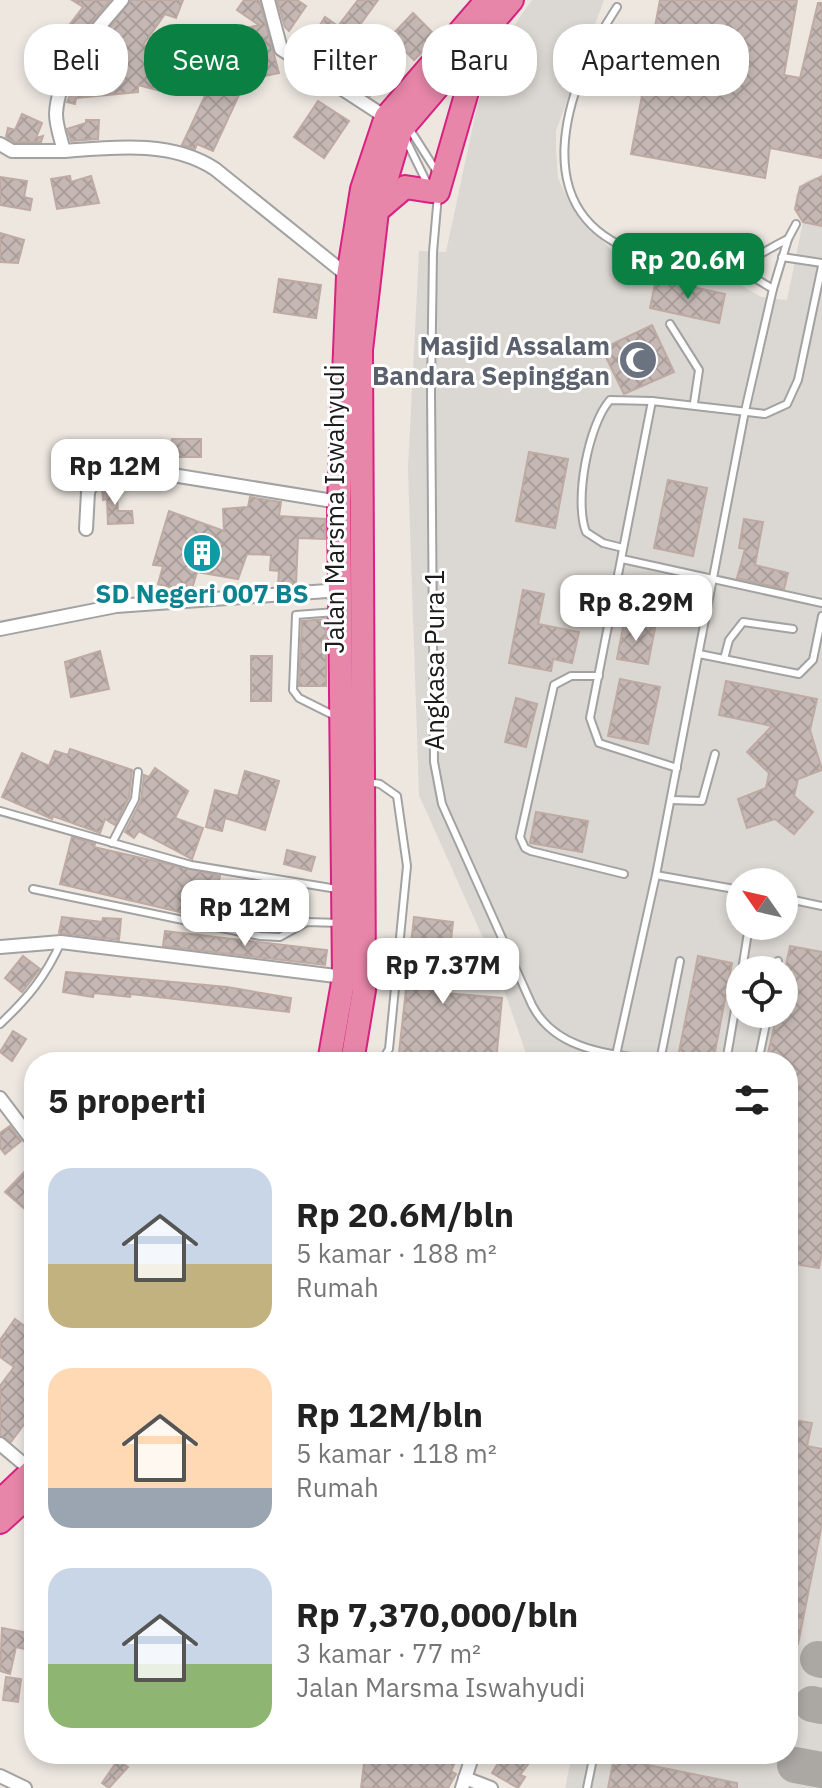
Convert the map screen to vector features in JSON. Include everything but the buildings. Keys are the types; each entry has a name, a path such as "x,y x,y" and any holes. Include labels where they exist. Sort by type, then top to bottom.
{"highway":[{"name":"Jalan Marsma Iswahyudi","path":"469,24 487,0"},
{"name":"Jalan Marsma Iswahyudi","path":"493,24 512,0"},
{"name":"Jalan Marsma Iswahyudi","path":"331,1052 344,977 339,502 340,414 348,276 362,189 396,120 422,89"},
{"path":"377,211 405,187 436,196 465,96"},
{"name":"Jalan Marsma Iswahyudi","path":"354,1052 364,990 361,350 377,211 396,120"},
{"path":"0,1501 24,1484"},
{"path":"0,1522 24,1489"}],"street":[{"path":"64,151 56,117 60,90 93,34 122,0"},
{"path":"268,0 281,49 396,120"},
{"path":"0,144 12,151 157,150 191,156 215,169 348,276"},
{"path":"86,529 88,492 94,480 132,470 339,502"},
{"path":"0,629 116,606 341,601"},
{"path":"0,947 61,942 344,977"},
{"path":"0,1098 24,1130"},
{"path":"0,1444 24,1468"},
{"path":"0,1776 25,1788"},
{"path":"464,1783 491,1788"}],"lane":[{"path":"617,7 592,45 572,96 563,141 563,166 573,195 588,222 608,240 634,252 670,262 733,265 788,239"},
{"path":"396,120 437,169 436,196"},
{"path":"396,120 436,196"},
{"name":"Angkasa Pura 1","path":"436,196 431,377 437,785 452,829 539,1019 555,1036 600,1052"},
{"path":"618,1052 671,800 745,411 773,289 788,239 796,224"},
{"path":"623,548 603,543 586,532 580,508 598,418 610,400 694,403 771,413 792,397 822,264 782,257"},
{"path":"733,265 773,289"},
{"path":"670,324 699,370 694,403"},
{"path":"652,401 590,718 599,743 677,768"},
{"path":"622,559 822,603"},
{"path":"340,718 295,695 293,644 296,615 341,601"},
{"path":"699,654 799,674 813,660 822,616"},
{"path":"724,659 729,640 743,622 793,629"},
{"path":"599,676 571,676 554,685 520,837 525,848 531,851 624,874"},
{"path":"671,800 702,801 715,754"},
{"path":"112,843 135,799 138,772"},
{"path":"365,781 380,784 397,796 406,852 387,1052"},
{"path":"0,811 202,867 345,890"},
{"path":"656,875 726,888"},
{"path":"33,889 268,937 280,937 307,922 344,924"},
{"path":"798,901 822,906"},
{"path":"0,1024 27,999 44,977 61,942"},
{"path":"665,1052 680,961"},
{"path":"728,1052 732,1028"},
{"path":"760,1052 765,1028"},
{"path":"587,1788 592,1764"}],"shaded area":[{"path":"532,0 604,0 595,24 553,24 553,96 569,96 556,131 558,178 570,204 610,249 658,270 739,284 761,297 787,300 803,222 795,209 796,195 805,182 815,177 820,179 822,171 822,1788 565,1788 570,1764 798,1764 798,1052 526,1052 496,967 419,795 408,469 419,251 446,252 480,96 537,96 537,24 515,24"}],"taxiway":[{"path":"818,1659 822,1660"},
{"path":"812,1704 822,1706"},
{"path":"795,1765 822,1770"}],"place":[{"name":"Masjid Assalam Bandara Sepinggan","path":"638,360"},
{"name":"SD Negeri 007 BS","path":"202,553"}]}
